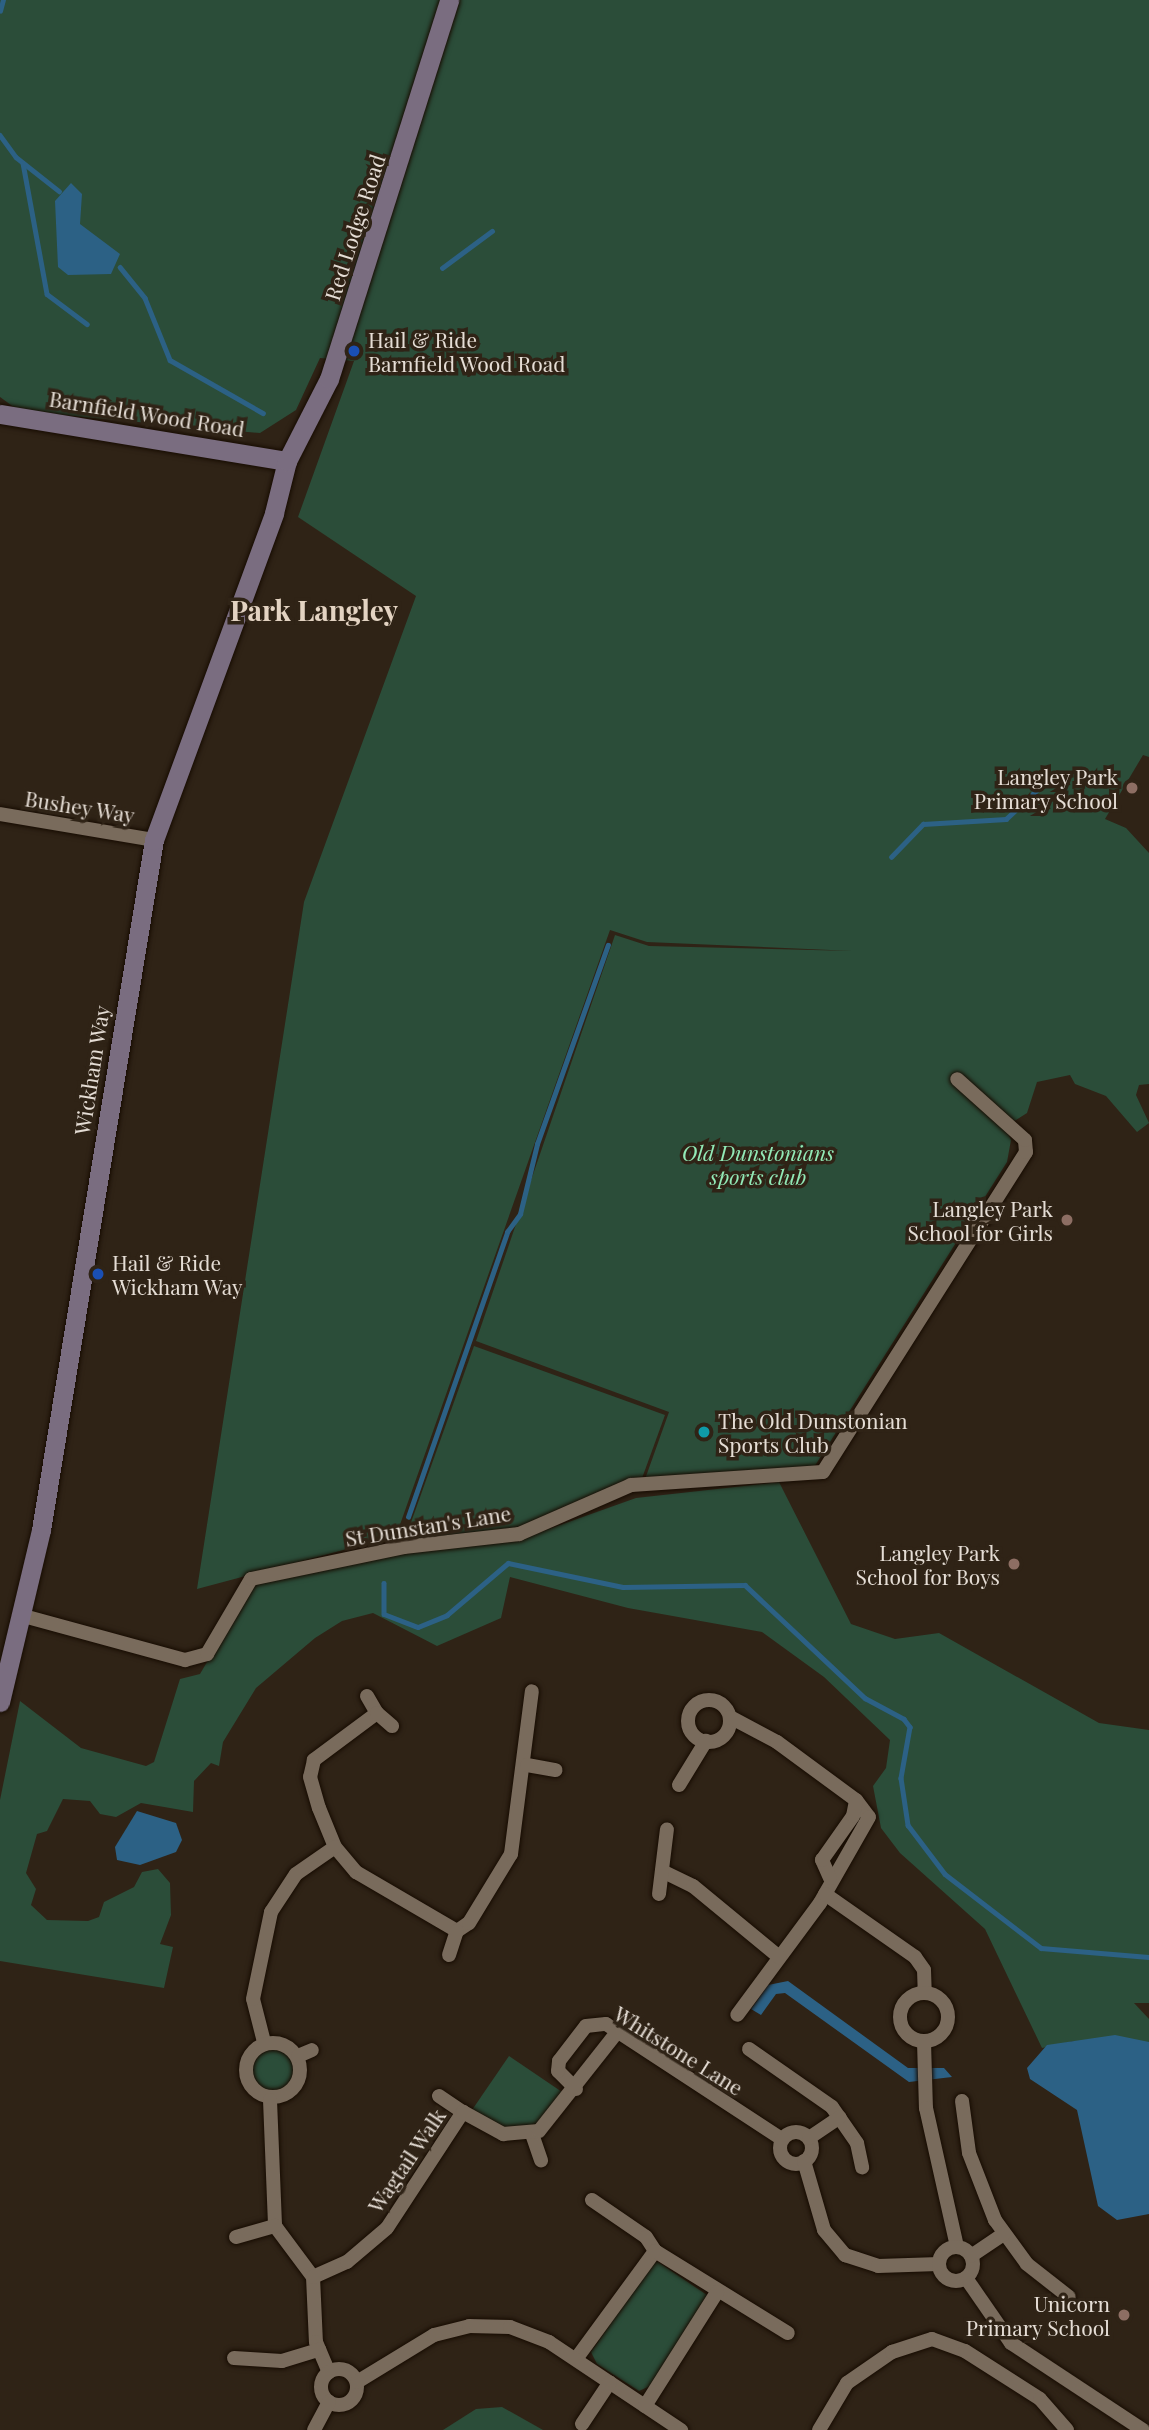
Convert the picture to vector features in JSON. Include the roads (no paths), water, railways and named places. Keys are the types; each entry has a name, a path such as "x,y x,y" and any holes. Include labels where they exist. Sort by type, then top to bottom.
{"street":[{"name":"Red Lodge Road","path":"287,461 320,403 449,0"},
{"name":"Barnfield Wood Road","path":"0,414 287,461"},
{"name":"Wickham Way","path":"0,1702 4,1666 41,1530 153,840 274,513 287,461"},
{"name":"Bushey Way","path":"0,814 153,840"},
{"name":"St Dunstan's Lane","path":"20,1615 185,1660 207,1654 251,1579 404,1547 519,1534 631,1485 823,1472 1026,1152 1025,1140 957,1079"},
{"path":"449,1955 457,1931 469,1923 508,1863 527,1765 532,1691"},
{"path":"367,1696 377,1713 392,1726"},
{"path":"706,1741 689,1726 695,1706 715,1701 730,1717 750,1723 856,1800 853,1816 822,1860 830,1878 825,1894 737,2015"},
{"path":"377,1713 321,1751 312,1766 313,1791 335,1847 378,1890 457,1931"},
{"path":"679,1786 706,1741 722,1737 730,1717"},
{"path":"527,1765 556,1770"},
{"path":"659,1894 667,1829"},
{"path":"264,2042 253,1999 271,1912 296,1874 335,1847"},
{"path":"662,1871 693,1886 779,1957"},
{"path":"825,1894 915,1957 924,1970 925,1993"},
{"path":"925,1993 943,2002 948,2016 940,2036 925,2042 905,2032 900,2016 906,2001 925,1993"},
{"name":"Whitstone Lane","path":"573,2093 557,2066 581,2030 600,2023 618,2031 782,2138"},
{"path":"541,2160 532,2134 573,2093 618,2031"},
{"path":"270,2100 254,2089 248,2072 252,2054 264,2042 282,2043 298,2056"},
{"path":"925,2042 925,2083 957,2247 971,2256"},
{"path":"749,2049 840,2117 857,2143 862,2167"},
{"path":"298,2056 312,2050"},
{"path":"270,2100 295,2082 298,2056"},
{"path":"439,2095 463,2112"},
{"path":"270,2100 275,2226 313,2277 318,2350 329,2372"},
{"path":"962,2101 974,2170 1004,2234 1027,2264 1069,2297"},
{"name":"Wagtail Walk","path":"313,2277 347,2262 384,2231 463,2112 503,2134 532,2134"},
{"path":"809,2138 840,2117"},
{"path":"804,2161 786,2161 782,2138 794,2131 809,2138"},
{"path":"804,2161 811,2152 809,2138"},
{"path":"804,2161 824,2230 845,2255 877,2266 939,2264"},
{"path":"592,2200 646,2237 655,2251 717,2292 788,2333"},
{"path":"236,2237 275,2226"},
{"path":"1004,2234 971,2256 965,2278 999,2331 1143,2430"},
{"path":"939,2264 945,2251 957,2247"},
{"path":"576,2359 655,2251"},
{"path":"939,2264 946,2277 965,2278"},
{"path":"645,2406 717,2292"},
{"path":"329,2402 350,2402 357,2382 423,2340 470,2326 521,2330 576,2359 681,2430"},
{"path":"819,2430 847,2383 892,2352 932,2339 965,2351 1040,2399 1067,2430"},
{"path":"234,2358 282,2361 318,2350"},
{"path":"329,2372 345,2369 357,2382"},
{"path":"329,2372 321,2389 329,2402"},
{"path":"582,2424 610,2382"},
{"path":"314,2430 329,2402"}],"water":[{"path":"71,183 82,194 80,224 120,254 111,274 68,275 58,267 55,201"},
{"path":"137,1811 176,1823 182,1840 176,1852 140,1865 117,1860 115,1847"},
{"path":"788,1981 908,2068 944,2068 952,2077 909,2082 785,1993 776,1994 761,2015 751,2009 768,1985"},
{"path":"1115,2035 1149,2042 1149,2214 1117,2220 1098,2206 1077,2110 1030,2079 1027,2068 1047,2045"}],"waterway":[{"path":"0,11 3,0"},
{"path":"0,135 16,157 59,191"},
{"path":"23,163 47,294 87,324"},
{"path":"442,268 492,231"},
{"path":"120,267 145,298 170,360 263,413"},
{"path":"891,857 923,824 1006,819 1038,789"},
{"path":"408,1517 507,1232 520,1214 537,1144 608,945"},
{"path":"384,1583 384,1614 418,1627 447,1615 508,1563 623,1587 745,1585 865,1698 904,1719 910,1727 901,1778 908,1825 945,1874 1041,1948 1149,1957"}],"place":[{"name":"Hail & Ride Barnfield Wood Road","path":"354,351"},
{"name":"Langley Park Primary School","path":"1132,788"},
{"name":"Langley Park School for Girls","path":"1067,1220"},
{"name":"Hail & Ride Wickham Way","path":"98,1274"},
{"name":"The Old Dunstonian Sports Club","path":"704,1432"},
{"name":"Langley Park School for Boys","path":"1014,1564"},
{"name":"Unicorn Primary School","path":"1124,2315"}],"district":[{"name":"Park Langley","path":"314,610"}],"park label":[{"name":"Old Dunstonians sports club","path":"758,1164"}]}
